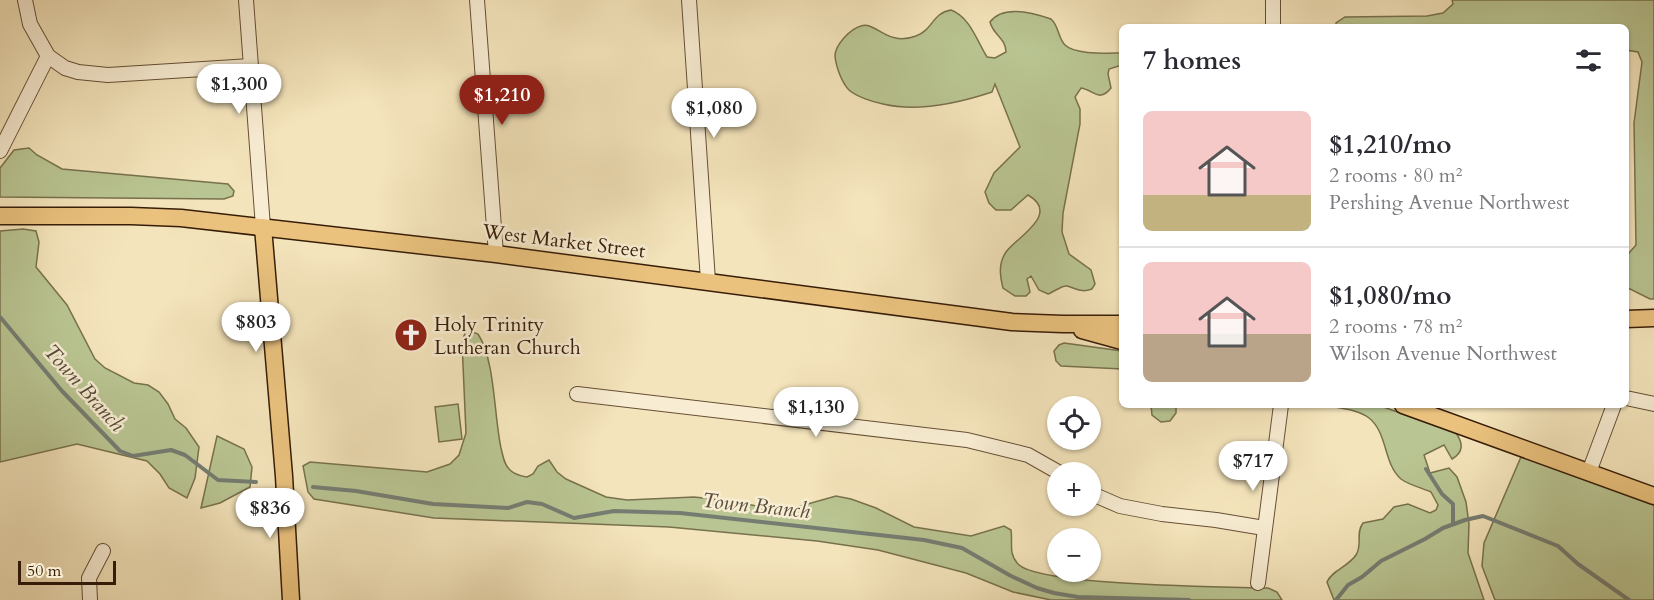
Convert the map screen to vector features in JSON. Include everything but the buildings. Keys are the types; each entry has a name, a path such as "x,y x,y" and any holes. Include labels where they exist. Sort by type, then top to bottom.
{"main road":[{"name":"West Market Street","path":"0,216 181,218 708,280 1012,322 1119,324"},
{"path":"263,227 283,464 291,600"},
{"path":"1629,319 1654,318"},
{"path":"1063,324 1119,340"},
{"path":"1411,408 1654,496"}],"street":[{"path":"25,0 30,24 48,56 65,68 90,75 251,66"},
{"path":"246,0 263,227"},
{"path":"477,0 496,254"},
{"path":"689,0 708,280"},
{"path":"1273,0 1274,24"},
{"path":"0,151 48,56"},
{"path":"577,394 967,440 1028,455 1047,466"},
{"path":"1629,399 1654,404"},
{"path":"1258,583 1281,408"},
{"path":"1585,470 1604,408"},
{"path":"1585,470 1613,408"},
{"path":"1101,498 1120,506 1162,514 1264,528"},
{"path":"90,600 89,578 104,551"}],"green space":[{"path":"1452,0 1654,0 1654,299 1629,288 1629,253 1636,245 1634,123 1642,62 1638,52 1629,50 1629,24 1336,24 1345,17 1427,16 1443,13 1453,4"},
{"path":"951,10 963,18 987,57 995,58 1006,52 1004,43 990,22 996,16 1011,12 1036,14 1051,19 1063,42 1070,48 1092,53 1119,53 1119,66 1109,69 1111,88 1107,92 1100,95 1081,88 1075,97 1080,109 1080,124 1063,213 1062,232 1069,254 1091,270 1095,284 1092,289 1082,291 1065,286 1048,294 1039,290 1031,276 1027,279 1030,292 1026,296 1015,296 1003,288 1000,270 1003,256 1033,225 1040,210 1037,202 1028,195 1011,210 996,210 989,203 985,192 994,173 1020,147 995,84 992,92 966,100 924,107 896,106 870,101 846,87 835,56 840,42 852,30 866,25 890,36 906,39 922,33 940,14"},
{"path":"29,148 62,169 228,184 234,191 233,196 224,199 0,197 0,168 14,150"},
{"path":"23,229 36,231 39,242 36,267 67,305 95,359 105,368 134,383 148,385 159,392 175,419 186,428 199,447 195,478 187,498 169,488 160,474 147,461 77,444 0,462 0,231"},
{"path":"470,331 478,334 484,345 491,373 504,460 510,470 520,475 527,477 533,474 538,466 549,460 557,472 566,479 606,497 627,500 694,497 732,501 771,509 797,507 836,496 876,508 914,527 971,536 1004,526 1011,530 1012,552 1018,564 1047,574 1047,582 1101,581 1268,588 1277,592 1282,600 1051,600 1013,592 966,573 878,550 817,541 669,527 434,518 314,499 308,492 303,466 310,462 427,472 450,464 459,455 466,433 462,342 465,333"},
{"path":"1064,343 1119,351 1119,369 1061,366 1056,361 1054,351"},
{"path":"458,404 462,439 439,442 435,407"},
{"path":"1151,408 1176,408 1176,413 1170,421 1161,422 1152,415"},
{"path":"1339,408 1386,408 1456,433 1461,447 1459,453 1452,459 1444,445 1424,455 1430,473 1449,468 1457,477 1466,502 1469,524 1468,553 1484,600 1334,600 1327,582 1356,555 1363,523 1383,519 1394,507 1408,504 1430,513 1436,510 1438,505 1431,492 1401,479 1391,465 1375,424 1369,418 1354,411"},
{"path":"217,436 244,449 252,467 250,487 220,503 201,508"},
{"path":"1521,457 1654,504 1654,600 1495,600 1482,566 1484,543"}],"waterway":[{"name":"Town Branch","path":"0,317 62,391 120,451 133,456 171,450 185,455 218,480 256,482"},
{"path":"1426,469 1442,494 1453,504 1453,523"},
{"name":"Town Branch","path":"313,487 356,491 433,504 508,508 527,502 542,504 574,518 614,511 680,513 924,540 962,548 1011,576 1054,593 1078,597 1189,600"},
{"name":"Town Branch","path":"1336,600 1348,585 1381,561 1443,528 1483,516 1558,546 1578,564 1629,600"}],"place":[{"name":"Holy Trinity Lutheran Church","path":"411,335"}]}
